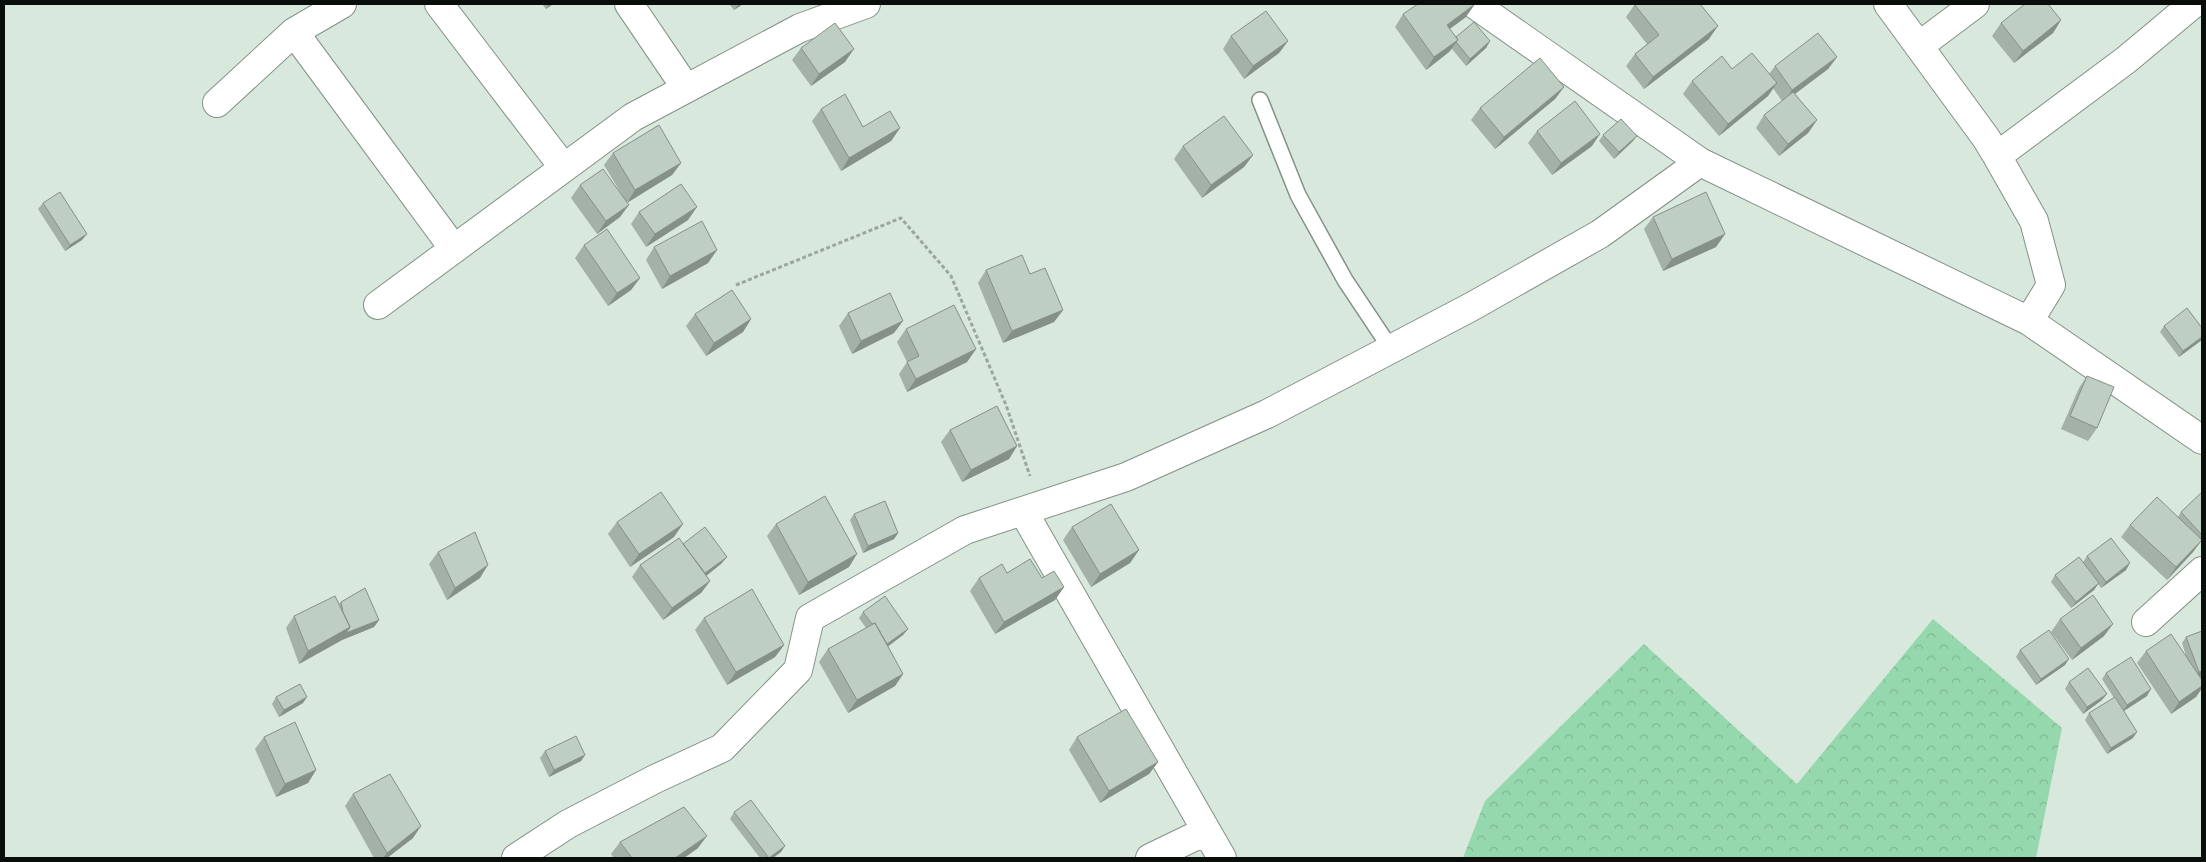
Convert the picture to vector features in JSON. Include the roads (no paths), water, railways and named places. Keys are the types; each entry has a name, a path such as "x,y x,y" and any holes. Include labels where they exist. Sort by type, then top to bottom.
{"street":[{"path":"217,103 294,32 342,4"},
{"path":"439,4 564,168"},
{"path":"628,4 686,88"},
{"path":"1474,4 1700,162 2029,320 2202,440"},
{"path":"1888,4 1986,138 2034,221 2051,284 2029,320"},
{"path":"1919,46 1974,4"},
{"path":"1997,156 2126,60 2193,4"},
{"path":"378,305 633,116 800,28 855,6"},
{"path":"294,32 454,248"},
{"path":"516,858 568,824 655,779 722,748 798,670 810,618 965,530 1126,477 1267,414 1471,306 1600,234 1700,162"},
{"path":"1031,508 1222,858"},
{"path":"2146,622 2202,571"},
{"path":"1150,858 1206,831"}],"lane":[{"path":"1260,100 1298,195 1345,280 1391,349"}]}
